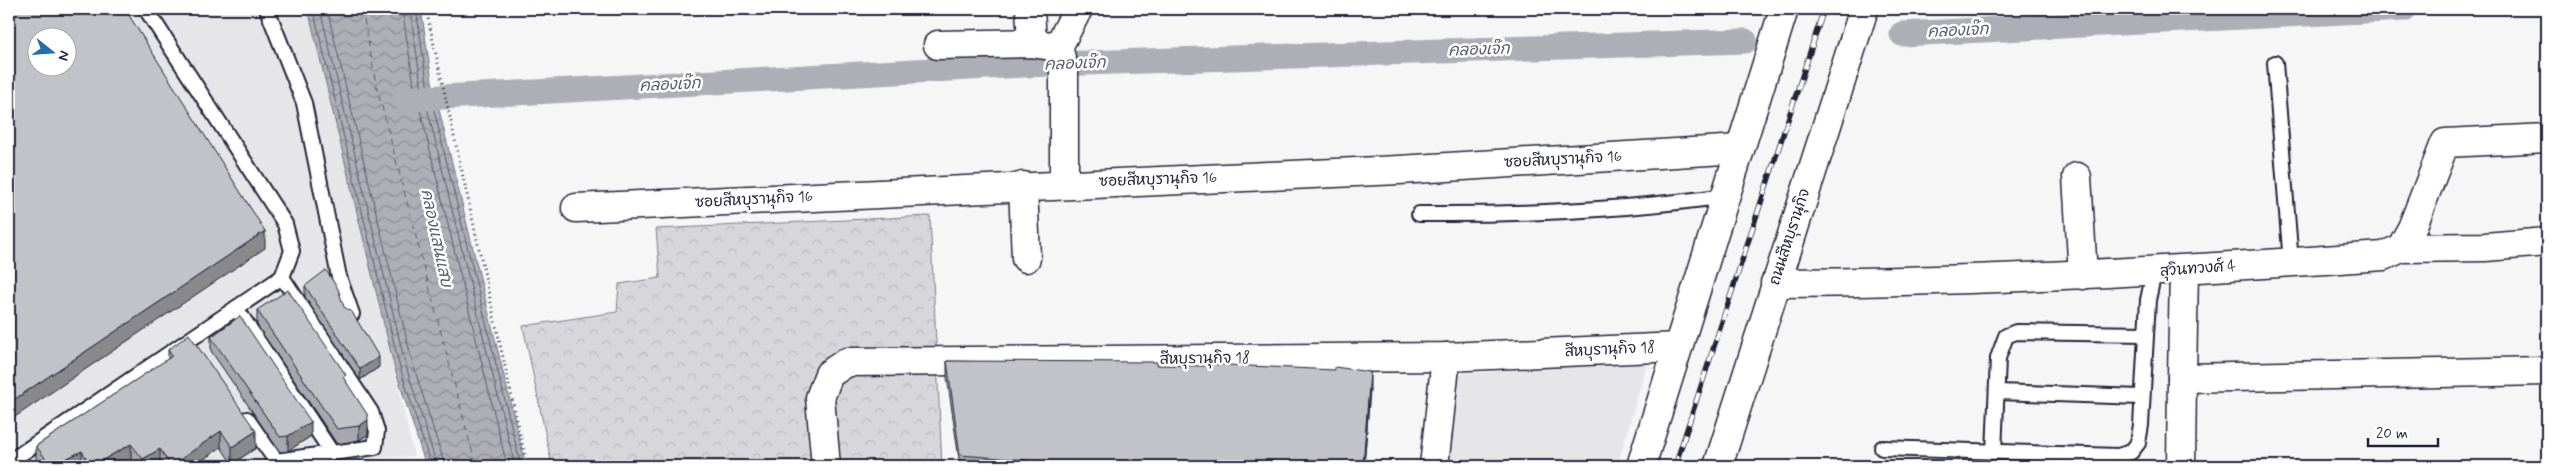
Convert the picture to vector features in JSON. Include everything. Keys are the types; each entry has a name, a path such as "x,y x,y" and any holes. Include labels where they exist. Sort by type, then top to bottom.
{"street":[{"path":"1030,9 1032,43"},
{"path":"1064,184 1064,69 1058,47 1078,9"},
{"path":"1641,466 1784,9"},
{"name":"ถนนสีหบุรานุกิจ","path":"1718,466 1864,9"},
{"path":"938,46 1032,43 1058,47"},
{"path":"2547,138 2444,143 2412,228 2401,248 2485,248 2547,242"},
{"name":"ซอยสีหบุรานุกิจ 16","path":"576,208 1409,169 1740,149"},
{"path":"2076,176 2083,275"},
{"path":"1023,186 1026,258"},
{"name":"สุวินทวงศ์ 4","path":"1775,283 1886,283 2154,272 2384,256 2401,248"},
{"path":"2181,466 2184,270"},
{"name":"สีหบุรานุกิจ 18","path":"826,466 820,398 829,374 847,362 1446,357 1678,347"},
{"path":"1434,466 1446,357"},
{"path":"2182,378 2547,371"}],"lane":[{"path":"9,462 195,343 236,308 282,277 292,251 285,224 146,9"},
{"path":"267,9 304,103 339,277 352,314"},
{"path":"2275,63 2291,263"},
{"path":"1419,214 1541,212 1687,202 1726,196"},
{"path":"1882,448 2118,456 2131,452 2138,443 2148,300 2154,272"},
{"path":"237,404 276,461 375,448 377,431 371,412 282,277"},
{"path":"236,308 332,453"},
{"path":"1994,452 1998,358 2006,336 2016,332 2146,334"},
{"path":"1998,392 2141,397"}],"path":[{"path":"426,9 527,466"}],"shaded area":[{"path":"9,9 311,9 414,456 240,466 9,466"},
{"path":"1648,361 1617,466 1443,466 1456,374"}],"green space":[{"path":"930,216 942,466 552,466 523,326 617,312 619,284 660,278 656,229"}],"water":[{"name":"คลองแสนแสบ","path":"308,9 421,9 432,81 526,466 426,466 394,366"}],"building":[{"path":"9,9 125,9 265,231 9,403"},
{"path":"326,270 338,289 344,307 352,312 379,357 360,369 305,286"},
{"path":"288,290 346,375 343,377 367,414 368,420 359,426 337,429 257,310"},
{"path":"240,316 311,422 288,436 280,437 211,337"},
{"path":"189,334 256,431 232,447 221,431 171,466 160,449 143,459 131,444 92,466 82,451 51,466 36,446 172,356 168,350"},
{"path":"947,361 1157,362 1157,365 1207,366 1207,364 1335,370 1335,367 1370,372 1363,466 1106,466 960,455"}],"waterway":[{"name":"คลองเจ๊ก","path":"1902,34 2404,9"},
{"name":"คลองเจ๊ก","path":"405,99 1024,65 1745,41"}],"ferry route":[{"path":"362,9 376,84 476,466"}],"railway":[{"path":"1675,466 1824,9"}]}
